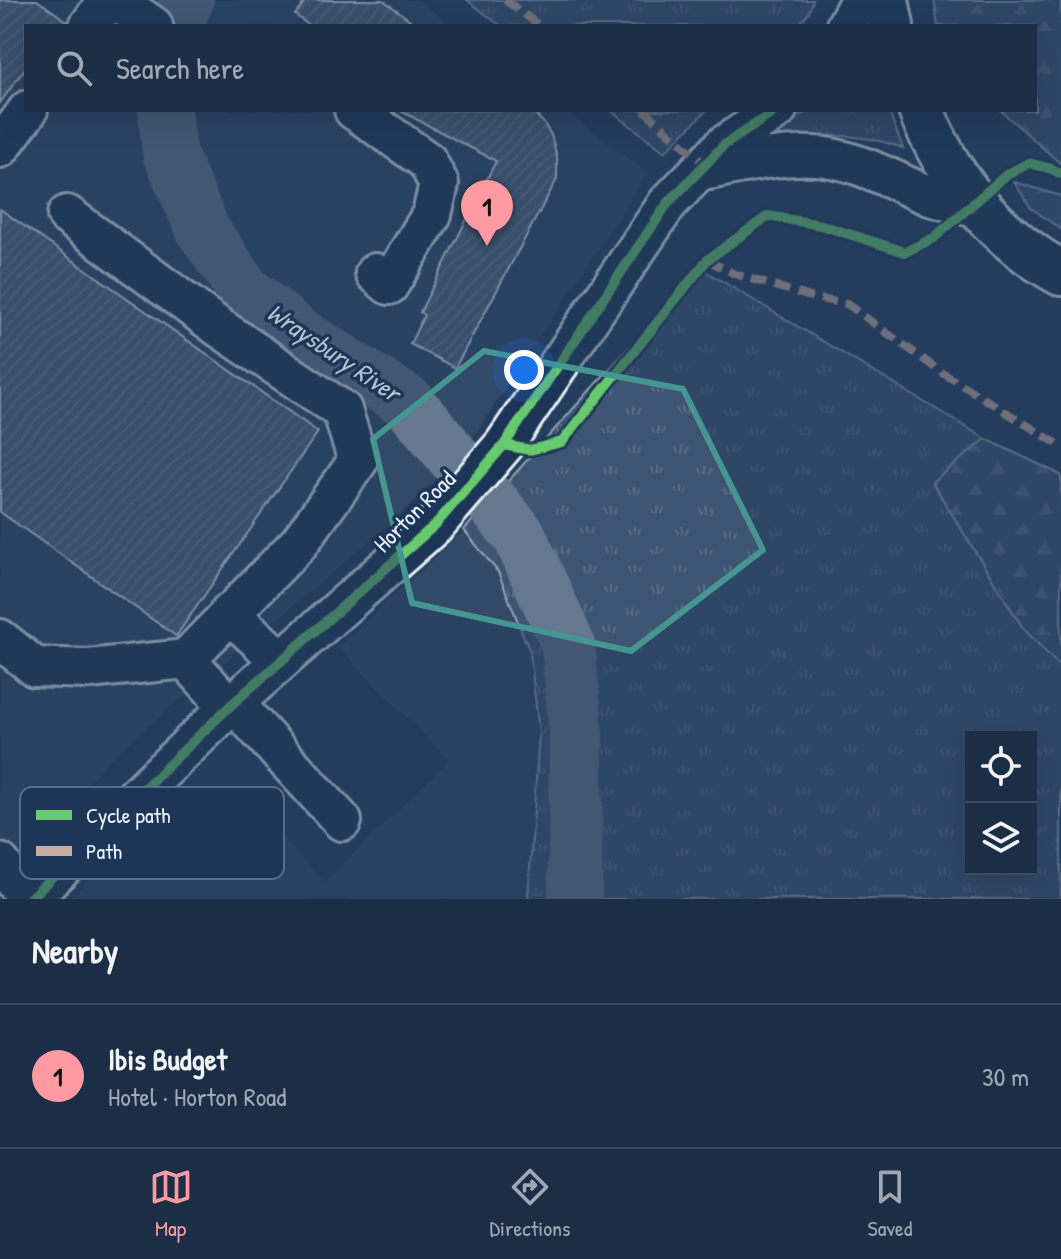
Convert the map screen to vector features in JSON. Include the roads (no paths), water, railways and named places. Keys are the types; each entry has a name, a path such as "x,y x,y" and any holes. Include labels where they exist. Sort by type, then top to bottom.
{"highway":[{"path":"886,0 891,24"},
{"path":"922,112 956,179 977,208 1061,273"}],"street":[{"path":"847,24 860,0"},
{"path":"0,148 27,112"},
{"path":"357,112 427,161 439,184 432,214 389,285 375,273"},
{"name":"Horton Road","path":"146,787 232,705 436,524 504,445 668,203 724,145 774,112"},
{"path":"698,172 786,157 816,156 887,175 931,196 977,208"},
{"path":"0,639 35,667 88,669 186,659 299,543 358,461 342,410 220,328 67,215"},
{"path":"229,613 281,661"},
{"path":"186,659 342,821"},
{"path":"0,863 28,899"},
{"name":"Horton Road","path":"28,899 49,879"}],"waterway":[{"name":"Wraysbury River","path":"177,24 187,0"},
{"name":"Wraysbury River","path":"165,112 169,152 204,232 244,290 297,333 409,403 456,460"},
{"name":"Wraysbury River","path":"491,501 519,535 568,644 576,733 575,899"}],"place":[{"name":"Ibis Budget","path":"487,246"}]}
